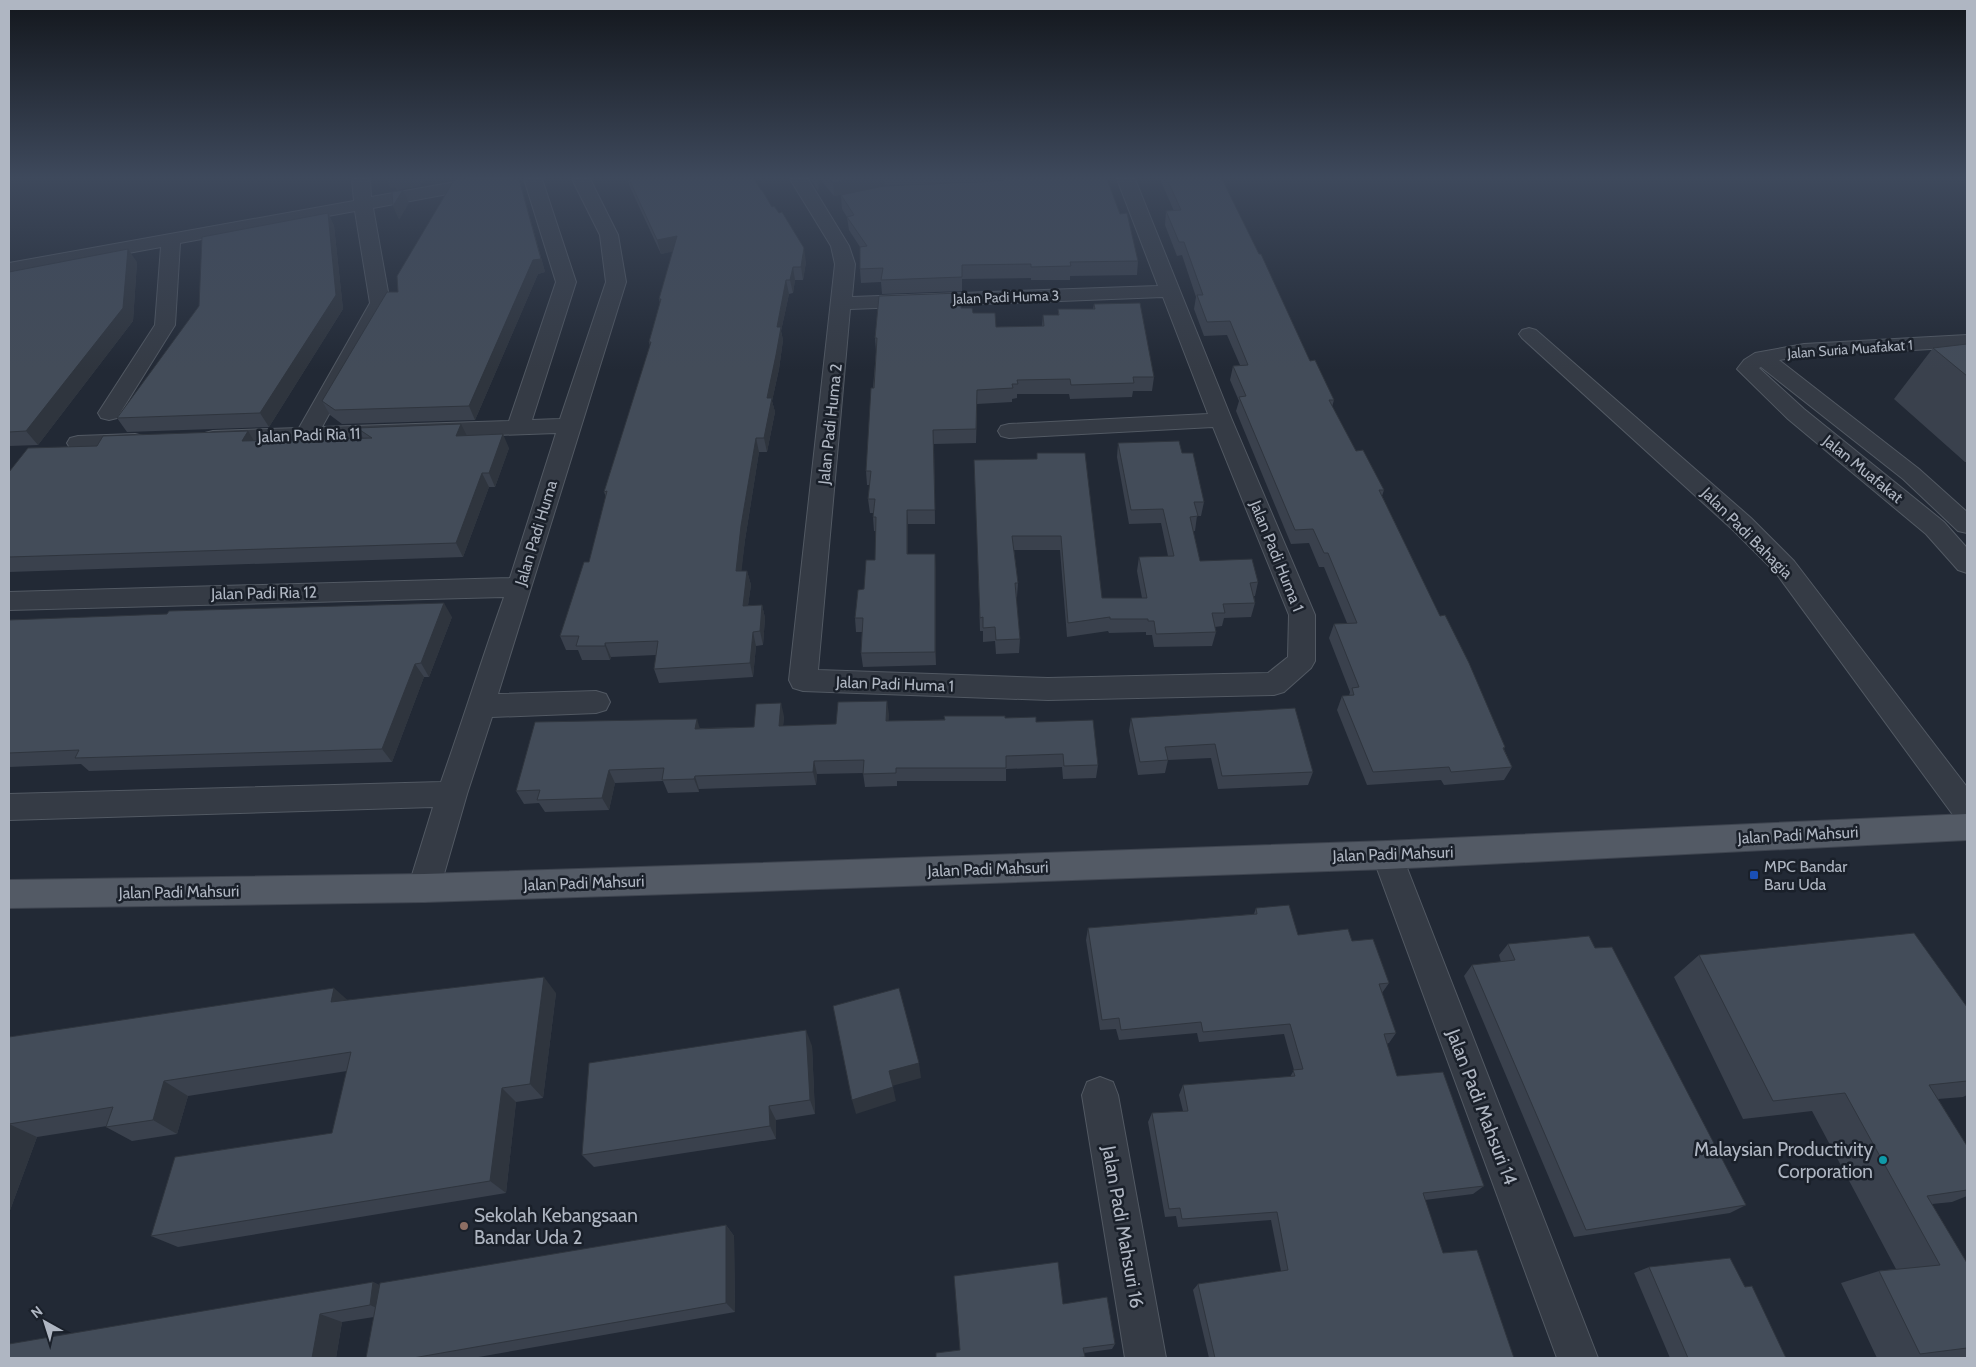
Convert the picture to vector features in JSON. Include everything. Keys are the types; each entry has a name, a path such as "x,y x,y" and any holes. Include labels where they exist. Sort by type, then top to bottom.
{"main road":[{"name":"Jalan Padi Mahsuri","path":"9,894 424,888 1387,855 1967,827"}],"street":[{"path":"9,269 151,243"},
{"path":"109,413 165,325 171,243"},
{"path":"307,434 380,303 370,243"},
{"path":"518,428 566,282 553,243"},
{"name":"Jalan Padi Huma","path":"424,888 452,794 482,706 488,679 520,587 569,426 616,282 610,243"},
{"name":"Jalan Padi Huma 2","path":"803,680 842,302 845,264 839,243"},
{"name":"Jalan Padi Huma 1","path":"803,680 1048,689 1274,684 1301,661 1302,615 1221,420 1151,243"},
{"name":"Jalan Padi Huma 3","path":"842,302 1170,291"},
{"name":"Jalan Padi Bahagia","path":"1529,334 1742,524 1785,567 1967,810"},
{"name":"Jalan Suria Muafakat 1","path":"1759,367 1804,350 1967,341"},
{"name":"Jalan Muafakat","path":"1759,367 1911,474 1967,526"},
{"name":"Jalan Muafakat","path":"1759,367 1796,414 1935,528 1967,564"},
{"path":"1009,431 1221,420"},
{"name":"Jalan Padi Ria 11","path":"195,438 569,426"},
{"path":"78,443 156,440"},
{"name":"Jalan Padi Ria 12","path":"9,601 520,587"},
{"path":"482,706 596,702"},
{"path":"9,807 452,794"},
{"name":"Jalan Padi Mahsuri 14","path":"1387,855 1578,1358"},
{"name":"Jalan Padi Mahsuri 16","path":"1100,1095 1146,1358"}],"building":[{"path":"202,243 331,243 336,295 260,413 117,418 199,306"},
{"path":"417,243 537,243 541,259 533,260 469,406 335,410 322,401 387,292 398,292 397,276"},
{"path":"675,243 801,243 804,248 801,267 793,267 790,280 786,280 777,327 781,327 767,398 772,398 764,438 756,438 741,526 736,571 747,571 743,606 762,605 760,631 753,632 750,663 654,669 658,641 605,643 605,646 576,646 579,636 560,636 584,562 589,562 607,491 604,492 651,342 649,342 661,299 659,299"},
{"path":"865,243 1134,243 1138,261 1070,262 1071,266 1031,267 1031,264 962,265 962,277 881,280 883,268 860,269 860,247 867,246"},
{"path":"1184,243 1253,243 1259,254 1261,254 1310,361 1315,360 1334,400 1329,400 1356,451 1363,450 1384,490 1379,490 1440,616 1445,615 1469,663 1512,767 1451,772 1449,767 1373,772 1342,696 1354,695 1352,688 1359,687 1334,624 1357,623 1328,553 1324,553 1313,529 1295,530 1239,397 1246,396 1233,366 1248,365 1230,321 1207,322 1197,295 1203,295"},
{"path":"128,249 123,308 26,431 9,432 9,272"},
{"path":"961,293 961,308 972,308 973,313 995,313 996,327 1044,326 1043,315 1059,315 1058,309 1095,309 1094,304 1140,303 1154,377 1133,377 1134,383 1071,385 1070,379 1017,380 1018,384 1012,384 1013,388 977,390 976,429 933,430 935,510 907,510 907,554 935,554 935,652 861,653 863,618 855,618 858,590 864,589 866,560 875,560 876,517 873,517 875,499 868,499 871,471 866,471 871,388 874,388 877,338 875,338 879,296"},
{"path":"1967,344 1967,376 1933,348"},
{"path":"461,424 456,436 503,434 489,473 482,473 456,543 9,557 9,472 28,448 97,446 103,436 248,431 242,441 372,438 357,428"},
{"path":"1179,441 1182,453 1193,453 1204,502 1194,502 1198,516 1190,517 1200,561 1252,559 1258,582 1250,583 1255,603 1223,604 1225,613 1212,613 1216,632 1156,634 1154,621 1148,621 1148,619 1110,619 1110,617 1068,623 1061,536 1012,536 1018,583 1015,583 1020,639 996,640 995,627 983,628 983,617 980,618 974,460 1037,459 1037,453 1085,453 1102,598 1147,598 1139,557 1174,556 1163,509 1131,510 1118,443"},
{"path":"444,603 421,663 415,664 382,749 75,758 79,750 9,753 9,620 167,614 169,611"},
{"path":"887,701 886,721 945,720 944,716 1036,717 1036,722 1093,720 1098,765 1064,766 1063,754 1006,756 1006,768 896,768 896,773 863,774 864,760 814,761 813,772 695,776 694,779 662,780 664,768 609,770 602,798 537,800 540,790 516,791 535,722 697,719 695,729 754,727 756,704 781,703 779,726 836,724 838,702"},
{"path":"1295,708 1313,772 1222,776 1215,744 1165,747 1168,760 1140,762 1131,718"},
{"path":"1289,905 1298,935 1348,929 1352,941 1373,939 1389,983 1379,984 1396,1033 1384,1034 1397,1076 1443,1072 1484,1186 1423,1193 1443,1253 1477,1250 1514,1358 1215,1358 1198,1284 1288,1270 1277,1212 1182,1219 1180,1208 1169,1209 1152,1113 1188,1111 1183,1085 1295,1076 1293,1070 1303,1069 1290,1024 1203,1032 1201,1022 1121,1030 1119,1018 1102,1020 1088,928 1257,914 1256,908"},
{"name":"Malaysian Productivity Corporation","path":"1914,933 1967,1007 1967,1081 1929,1085 1967,1146 1967,1190 1927,1196 1967,1263 1967,1348 1920,1354 1879,1271 1940,1265 1845,1093 1773,1101 1699,955"},
{"path":"1589,936 1595,948 1612,947 1746,1205 1586,1230 1472,965 1515,960 1508,944"},
{"path":"544,977 530,1084 502,1088 490,1181 151,1236 175,1157 332,1133 351,1052 164,1081 153,1120 106,1127 113,1107 9,1124 9,1037 334,988 331,1002"},
{"path":"899,988 919,1063 889,1071 893,1087 852,1100 833,1006"},
{"path":"806,1030 810,1100 769,1106 770,1126 582,1155 589,1063"},
{"path":"726,1225 726,1303 413,1358 366,1358 380,1283"},
{"path":"1730,1258 1745,1287 1752,1286 1786,1358 1688,1358 1649,1267"},
{"path":"1058,1262 1063,1304 1107,1297 1115,1344 1083,1348 1085,1357 1073,1358 936,1358 936,1353 960,1350 954,1276"},
{"path":"373,1282 370,1305 320,1314 312,1358 9,1358 9,1344"}],"place":[{"name":"MPC Bandar Baru Uda","path":"1754,875"},
{"name":"Malaysian Productivity Corporation","path":"1883,1160"},
{"name":"Sekolah Kebangsaan Bandar Uda 2","path":"464,1226"}]}
